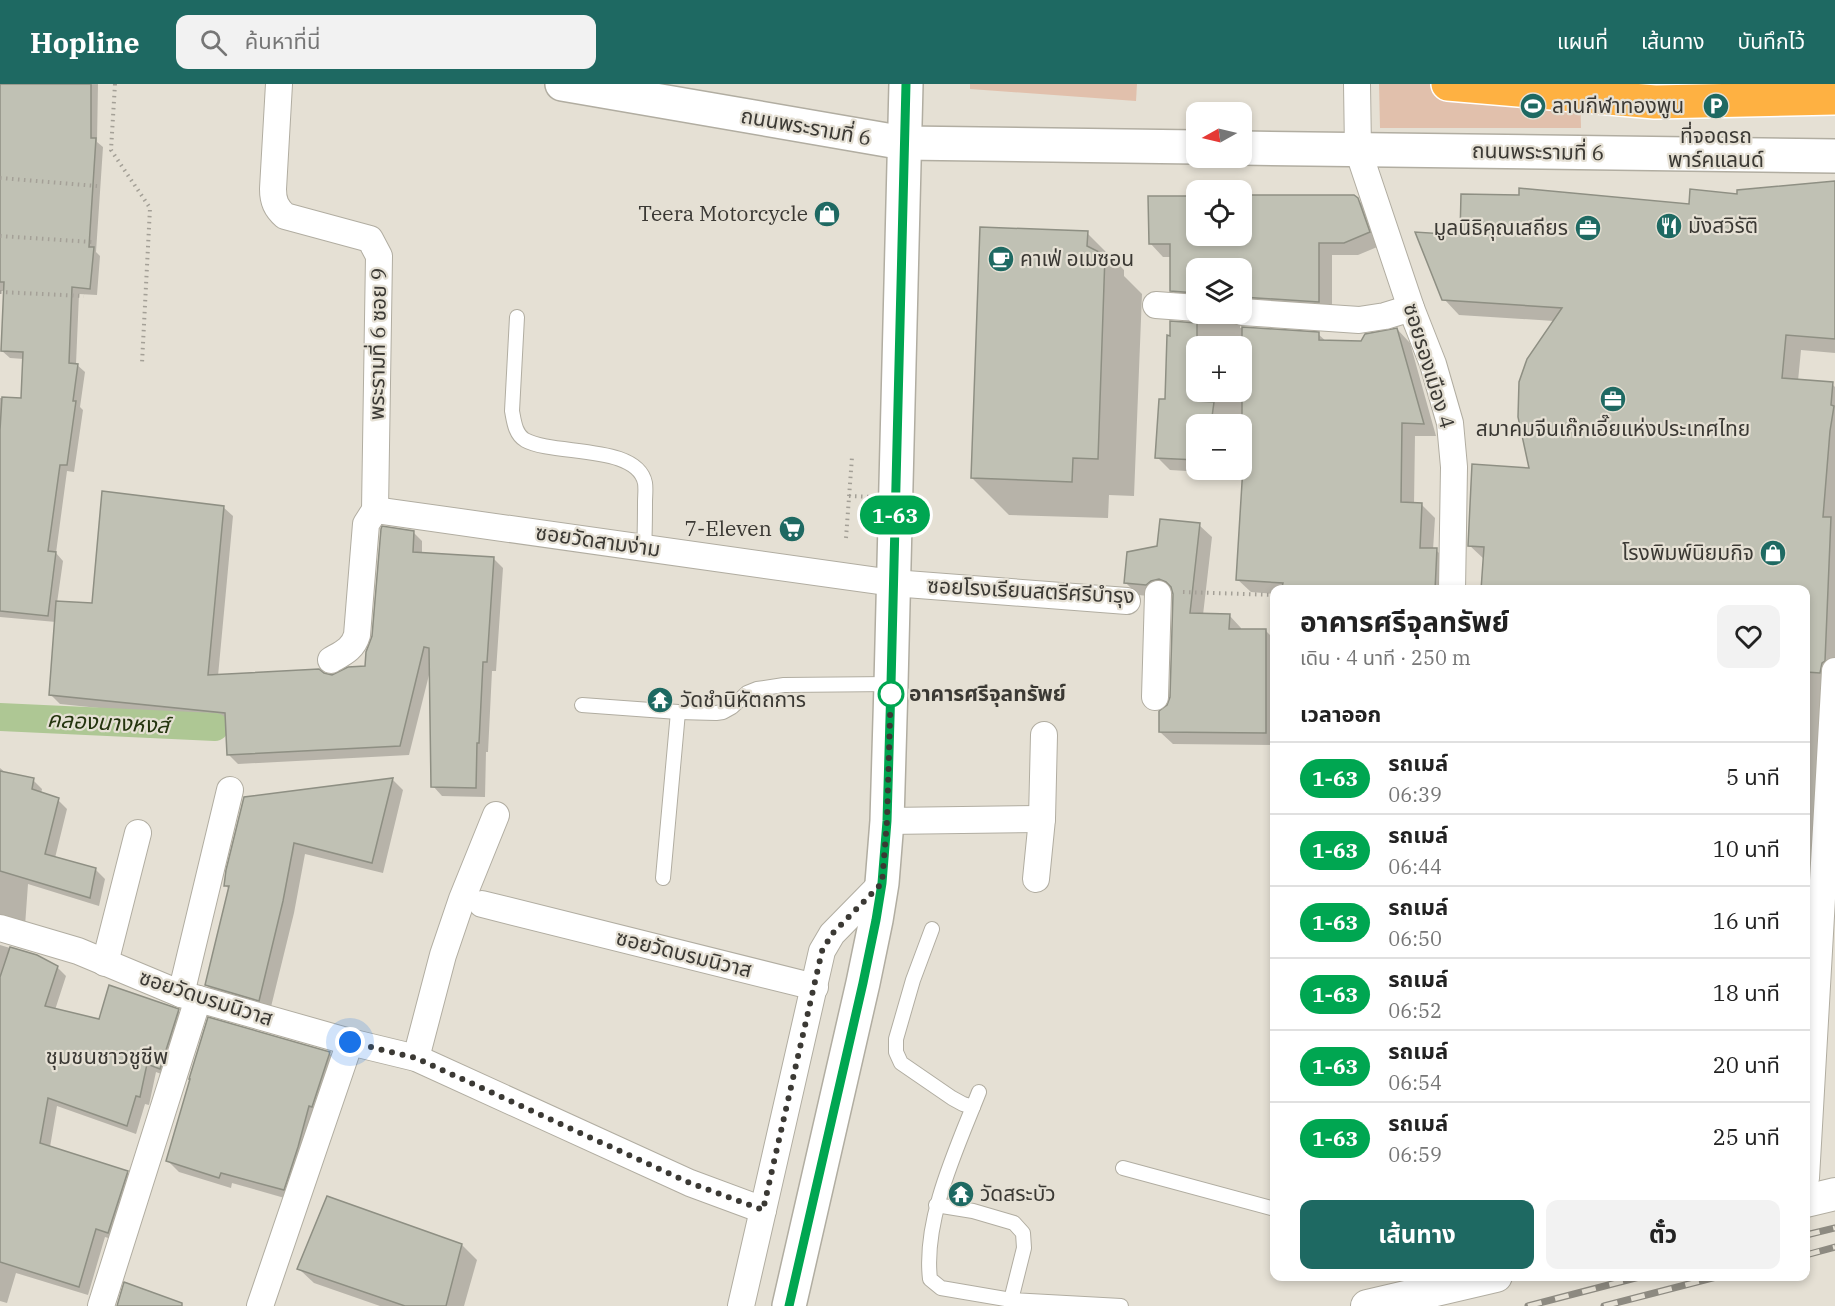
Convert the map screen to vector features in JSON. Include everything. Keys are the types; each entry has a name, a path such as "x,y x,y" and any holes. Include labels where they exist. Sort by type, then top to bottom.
{"highway":[{"path":"1448,84 1655,102 1835,98"}],"main road":[{"name":"ถนนพระรามที่ 6","path":"562,84 904,143 1186,147"},
{"path":"789,1306 876,920 882,883 887,821 906,84"},
{"name":"ถนนพระรามที่ 6","path":"1252,148 1835,156"}],"street":[{"name":"พระรามที่ 6 ซอย 9","path":"279,84 273,189 276,208 285,216 370,239 379,256 375,510 366,524 355,644 331,660"},
{"name":"ซอยรองเมือง 4","path":"1357,84 1358,150 1411,308 1433,364 1450,423 1454,467 1452,585"},
{"path":"1156,305 1186,307"},
{"path":"1252,313 1359,320 1385,316 1411,308"},
{"name":"ซอยวัดสามง่าม","path":"375,510 893,583"},
{"name":"ซอยโรงเรียนสตรีศรีบำรุง","path":"893,583 1127,601"},
{"path":"1155,697 1158,594"},
{"path":"1810,1113 1834,725 1835,671"},
{"path":"1036,879 1042,819 1044,735"},
{"path":"102,1306 190,997 230,790"},
{"path":"416,1058 442,955 496,814"},
{"path":"887,821 1042,819"},
{"path":"105,963 138,832"},
{"path":"741,1306 822,951 832,934 882,883"},
{"name":"ซอยวัดบรมนิวาส","path":"482,904 815,987"},
{"name":"ซอยวัดบรมนิวาส","path":"0,928 78,951 190,997 416,1058 690,1183 763,1210"},
{"path":"260,1306 350,1042"},
{"path":"1810,1200 1835,1194"},
{"path":"1367,1306 1443,1283 1458,1281"}],"lane":[{"path":"517,317 512,411 519,434 525,440 541,444 627,460 638,470 645,482 644,548"},
{"path":"582,705 678,712 723,712 747,693 757,689 784,685 891,684"},
{"path":"663,878 678,712"},
{"path":"932,929 913,980 896,1039 896,1052 901,1063 952,1098 973,1107"},
{"path":"978,1092 936,1205 928,1259 930,1279 941,1288 1011,1300 1121,1306"},
{"path":"1123,1168 1270,1208"},
{"path":"936,1205 973,1211 1014,1223 1023,1233 1024,1248 1011,1300"}],"path":[{"path":"115,84 111,150 150,208 142,363"},
{"path":"0,178 96,186"},
{"path":"0,236 92,242"},
{"path":"0,292 84,296"},
{"path":"846,538 852,457"},
{"path":"849,496 924,499"},
{"name":"ซอยโรงเรียนสตรีศรีบำรุง","path":"1158,594 1164,592 1270,595"}],"shaded area":[{"path":"970,84 1137,84 1136,101 970,89"},
{"path":"1379,84 1580,84 1581,128 1380,128"}],"building":[{"path":"0,84 91,84 91,138 96,138 89,247 94,247 90,289 72,287 69,363 78,364 73,401 76,401 67,465 60,465 48,551 56,552 48,616 0,611 2,397 21,398 23,352 1,351 4,282 0,282"},
{"path":"1835,181 1835,339 1786,335 1782,378 1833,382 1831,405 1834,406 1823,517 1831,517 1825,661 1822,663 1820,673 1810,672 1810,585 1481,585 1484,547 1468,546 1472,464 1529,468 1518,417 1519,382 1527,359 1562,308 1442,300 1415,232 1460,235 1461,194 1519,195 1519,188 1689,204 1690,189 1737,194 1737,190"},
{"path":"1252,195 1354,195 1358,198 1370,232 1344,243 1319,243 1319,302 1252,298 1252,258 1186,258 1186,292 1170,291 1170,244 1149,244 1148,196 1186,196 1186,246 1252,246"},
{"path":"980,227 1088,231 1087,246 1105,255 1098,459 1073,458 1072,482 971,478"},
{"path":"1170,321 1197,324 1197,336 1186,336 1186,402 1214,402 1212,414 1186,414 1186,459 1155,458 1159,399 1165,399 1167,335 1170,336"},
{"path":"1242,327 1319,332 1319,340 1361,341 1365,334 1397,328 1424,424 1402,423 1401,502 1422,503 1420,548 1437,548 1435,585 1282,585 1283,583 1236,580 1242,480 1252,480 1252,414 1242,414 1242,402 1252,402 1252,336 1242,336"},
{"path":"102,491 224,506 208,675 319,669 332,675 348,667 365,666 366,652 372,636 382,526 414,531 413,552 494,557 487,662 483,662 476,788 431,787 429,648 424,647 400,746 227,755 225,713 49,695 56,601 92,603"},
{"path":"1160,519 1200,523 1190,613 1230,614 1229,629 1266,629 1266,733 1159,732 1159,711 1167,705 1170,697 1173,594 1171,587 1159,579 1146,585 1124,583 1127,552 1157,546"},
{"path":"0,771 34,778 32,789 59,798 45,854 96,868 90,898 0,871"},
{"path":"393,778 372,863 294,843 283,901 259,1001 205,985 229,886 224,886 226,870 244,797"},
{"path":"10,947 37,955 58,966 45,1006 99,1019 109,985 179,1009 160,1069 147,1064 140,1097 136,1096 127,1126 48,1098 40,1143 128,1171 108,1233 96,1229 79,1287 0,1262 0,977"},
{"path":"208,1017 330,1052 312,1107 309,1106 284,1190 221,1173 219,1178 166,1161"},
{"path":"327,1196 462,1244 446,1306 405,1306 297,1269"},
{"path":"124,1282 182,1303 182,1306 117,1306"}],"waterway":[{"name":"คลองนางหงส์","path":"0,717 215,727"}],"railway":[{"path":"1810,1234 1835,1228"},
{"path":"1810,1254 1835,1247"},
{"path":"1528,1306 1624,1281"},
{"path":"1604,1306 1701,1281"}],"bus line":[{"name":"1-63","path":"789,1306 863,983 882,883 887,821 906,84"}],"place":[{"name":"ลานกีฬาทองพูน","path":"1533,106"},
{"name":"ที่จอดรถ พาร์คแลนด์","path":"1716,106"},
{"name":"Teera Motorcycle","path":"827,214"},
{"name":"มังสวิรัติ","path":"1669,226"},
{"name":"มูลนิธิคุณเสถียร","path":"1588,228"},
{"name":"คาเฟ่ อเมซอน","path":"1001,259"},
{"name":"สมาคมจีนเก๊กเอี๊ยแห่งประเทศไทย","path":"1613,399"},
{"name":"7-Eleven","path":"792,529"},
{"name":"โรงพิมพ์นิยมกิจ","path":"1773,553"},
{"name":"อาคารศรีจุลทรัพย์","path":"891,694"},
{"name":"วัดชำนิหัตถการ","path":"660,700"},
{"name":"วัดสระบัว","path":"961,1194"}],"district":[{"name":"ชุมชนชาวชูชีพ","path":"107,1056"}],"route":[{"path":"350,1042 416,1058 690,1183 763,1210 822,951 832,934 882,883 887,821 891,684 891,694"}]}
